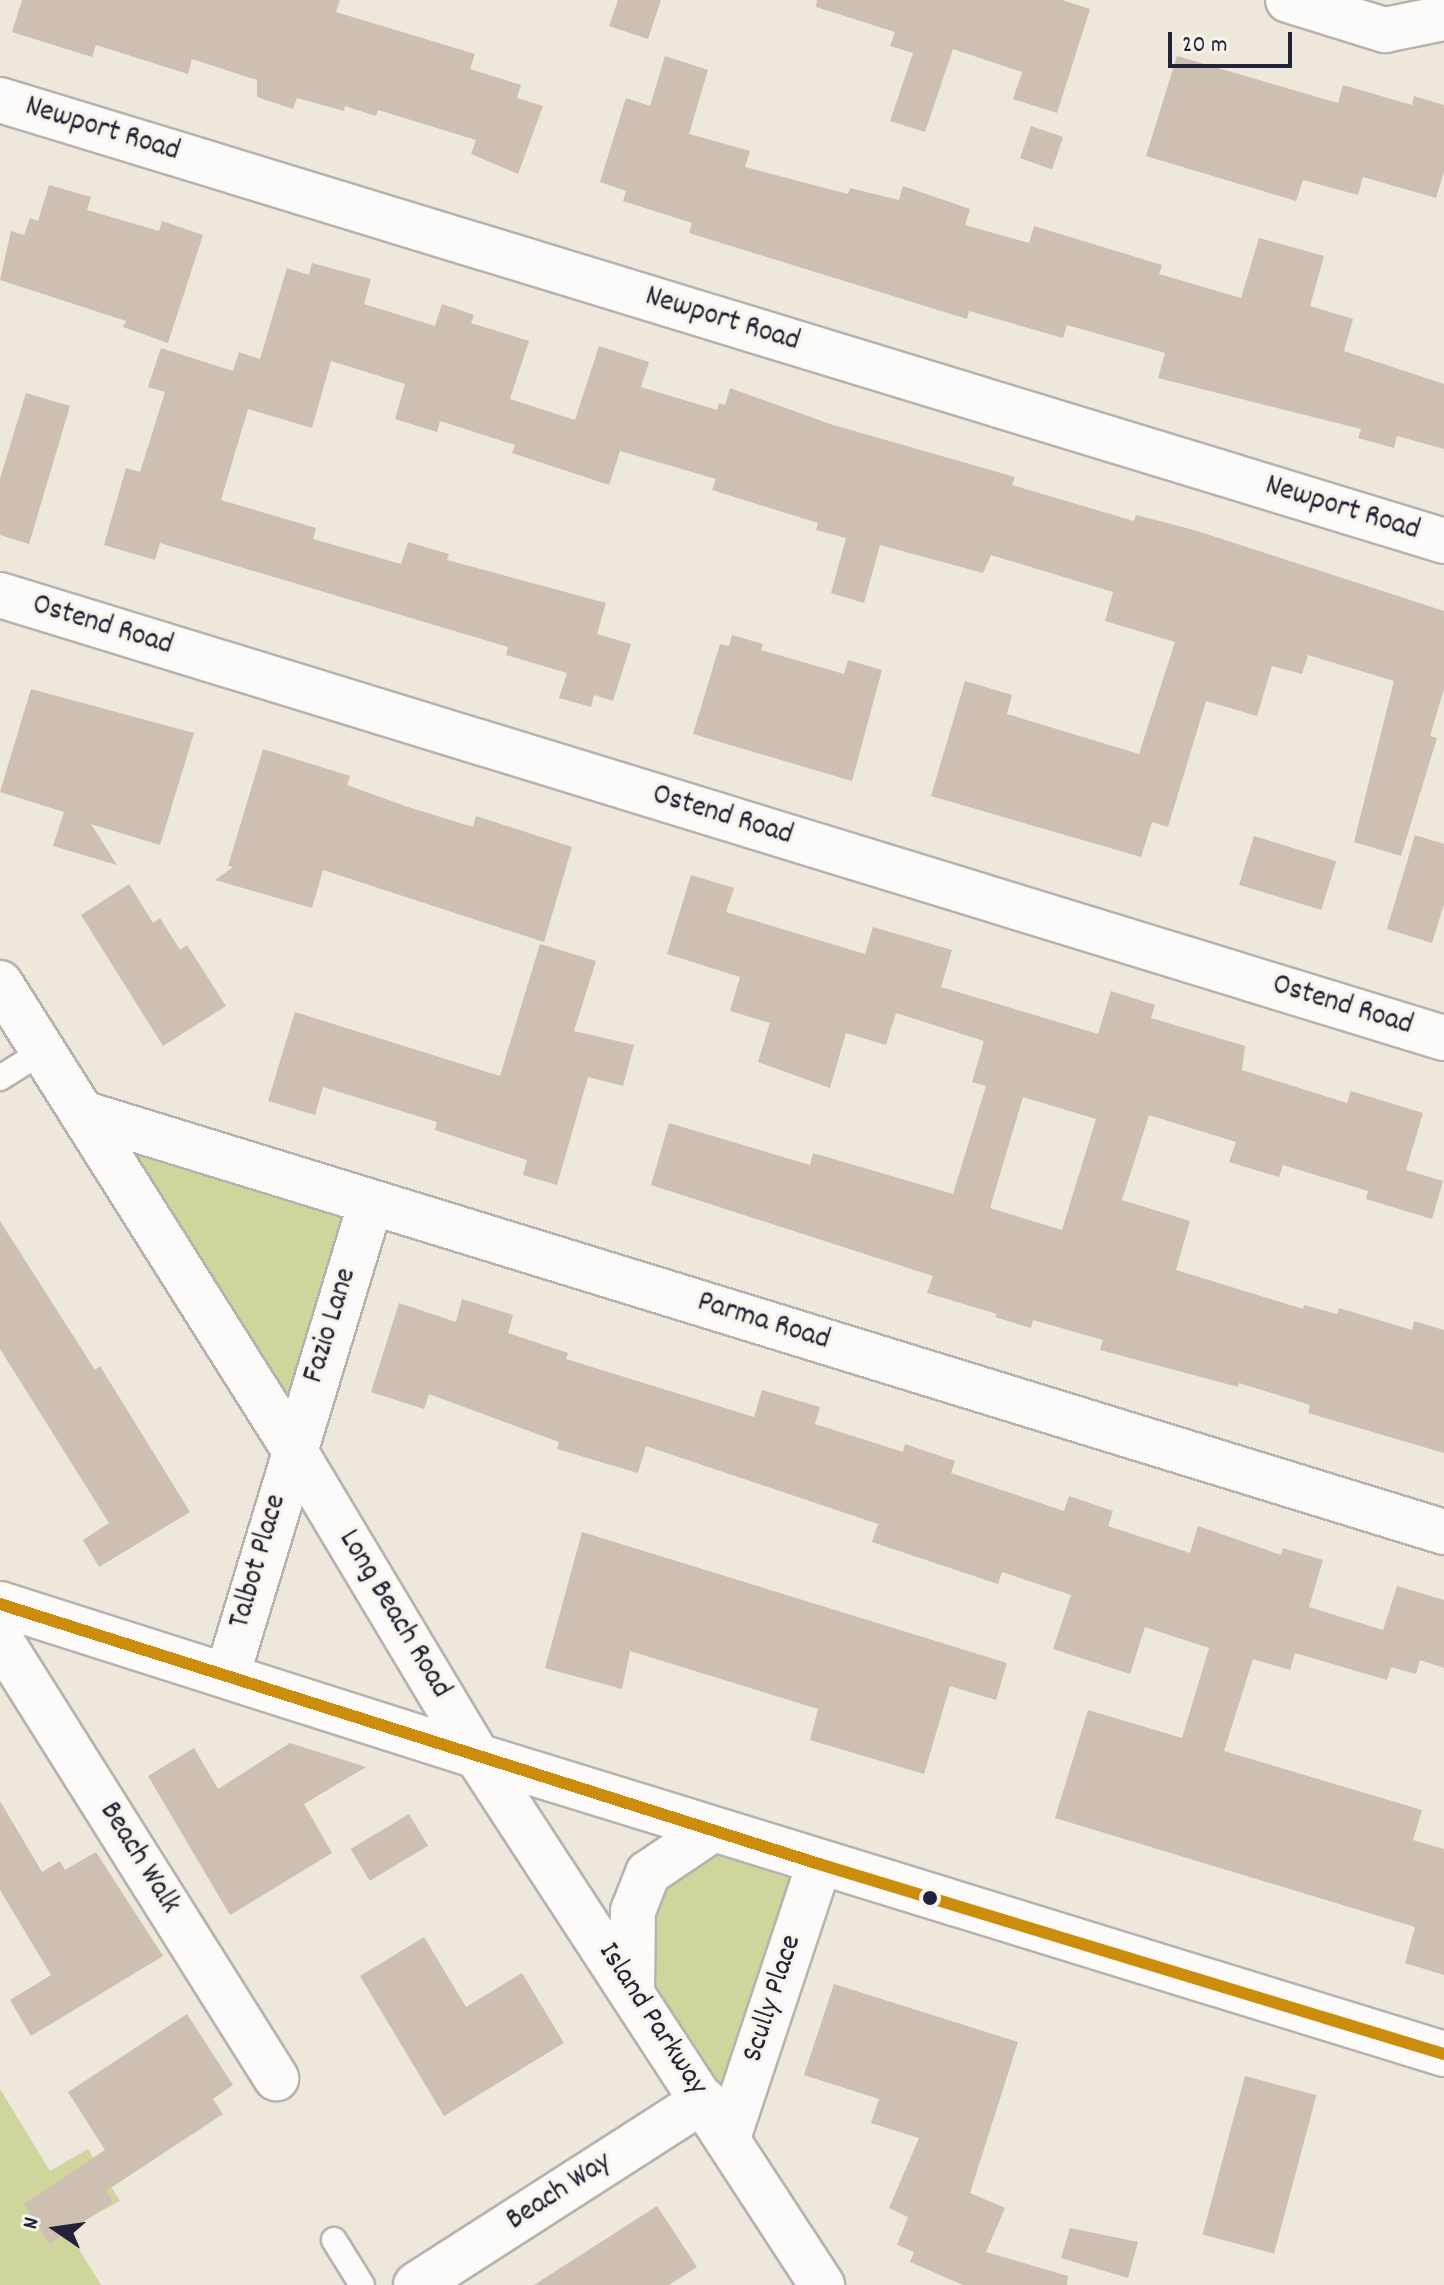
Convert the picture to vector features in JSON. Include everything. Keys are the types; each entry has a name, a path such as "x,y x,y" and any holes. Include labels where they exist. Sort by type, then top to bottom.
{"street":[{"path":"1288,0 1385,30 1444,18"},
{"name":"Newport Road","path":"0,100 1444,541"},
{"name":"Ostend Road","path":"0,595 1444,1038"},
{"name":"Long Beach Road","path":"0,983 293,1448 477,1756"},
{"name":"Parma Road","path":"82,1113 1444,1532"},
{"name":"Fazio Lane","path":"293,1448 371,1203"},
{"name":"Talbot Place","path":"227,1676 293,1448"},
{"path":"0,1604 819,1864 1444,2054"},
{"name":"Beach Walk","path":"0,1639 276,2078"},
{"name":"Island Parkway","path":"477,1756 729,2135 822,2285"},
{"path":"632,1991 633,1911 648,1873 712,1830"},
{"name":"Scully Place","path":"729,2135 819,1864"},
{"name":"Beach Way","path":"416,2285 704,2100"}],"lane":[{"path":"0,1078 43,1051"},
{"path":"334,2240 362,2285"}],"green space":[{"path":"111,1136 361,1208 292,1422"},
{"path":"711,1836 811,1870 728,2122 638,1992 652,1879"},
{"path":"0,2089 50,2171 88,2149 120,2201 67,2230 101,2285 0,2285"}],"building":[{"path":"22,0 340,0 336,12 475,54 470,69 521,85 517,98 543,106 518,174 471,154 476,140 378,110 376,116 345,106 344,111 297,98 293,109 257,97 257,80 192,59 188,74 96,45 92,57 12,32"},
{"path":"618,0 661,0 648,39 609,26"},
{"path":"817,0 1062,0 1090,9 1057,113 1013,99 1022,72 953,49 925,132 890,121 913,53 890,46 895,32 816,7"},
{"path":"665,56 708,70 689,134 750,151 745,167 848,194 850,188 899,200 903,186 970,209 965,225 1029,243 1034,226 1162,265 1159,274 1241,298 1259,238 1324,256 1310,306 1353,319 1344,351 1444,384 1444,449 1397,436 1394,448 1358,438 1361,429 1158,378 1165,353 1067,325 1063,338 969,311 967,319 689,233 692,223 623,201 626,191 600,182 626,98 650,106"},
{"path":"1177,56 1338,103 1343,85 1412,105 1414,96 1444,105 1444,172 1436,198 1363,177 1358,195 1303,180 1296,201 1146,156"},
{"path":"1031,126 1063,137 1052,169 1020,158"},
{"path":"49,185 91,197 87,210 159,231 162,221 203,235 168,343 123,327 126,321 0,280 11,231 24,235 30,218 38,221"},
{"path":"312,263 371,279 364,304 435,326 442,304 474,315 471,323 529,341 510,399 575,420 599,346 649,362 641,387 717,410 719,403 725,405 730,388 830,424 1015,477 1012,485 1134,521 1136,515 1194,530 1444,611 1444,689 1430,736 1437,738 1401,856 1354,842 1394,681 1308,655 1302,674 1272,666 1257,716 1206,701 1168,827 1152,822 1141,857 931,796 965,681 1012,695 1007,714 1139,754 1175,642 1105,621 1113,592 991,555 983,573 880,545 864,603 831,593 846,538 816,530 818,523 712,490 716,479 620,451 609,485 512,453 515,445 440,421 437,432 395,419 405,384 331,361 312,428 248,409 221,500 316,528 313,539 401,564 408,542 449,554 447,560 606,603 597,634 631,644 613,701 594,695 591,707 559,698 567,673 506,655 508,647 160,543 155,560 104,545 126,468 140,472 165,392 148,387 161,348 233,371 239,352 260,359 287,268 309,275"},
{"path":"26,393 70,406 29,544 0,535 0,479"},
{"path":"732,635 763,644 761,650 844,674 848,660 882,670 852,781 693,734 720,644 729,646"},
{"path":"31,689 194,733 160,845 91,824 117,865 53,846 64,812 0,792"},
{"path":"263,749 350,776 347,785 405,806 473,827 476,816 572,847 544,942 323,870 312,908 215,880 233,867 228,866"},
{"path":"1415,835 1444,844 1444,904 1432,943 1387,929"},
{"path":"1254,836 1336,861 1321,910 1239,885"},
{"path":"691,875 734,888 726,912 865,954 873,927 952,950 941,987 1098,1034 1111,991 1155,1005 1151,1018 1245,1046 1242,1070 1347,1103 1351,1091 1423,1113 1406,1170 1443,1181 1432,1219 1366,1199 1368,1191 1283,1165 1279,1177 1229,1162 1236,1142 1149,1115 1122,1200 1190,1221 1176,1270 1303,1309 1304,1305 1337,1314 1339,1308 1412,1330 1414,1321 1444,1330 1444,1453 1308,1413 1310,1405 1239,1383 1238,1387 1100,1350 1103,1340 1033,1320 1031,1328 995,1317 997,1314 927,1293 933,1276 651,1185 669,1123 810,1165 813,1153 953,1194 986,1086 972,1082 984,1041 896,1013 886,1045 846,1033 830,1088 758,1062 770,1023 730,1011 740,977 667,954","holes":["1023,1097 1096,1119 1062,1230 990,1208"]},
{"path":"129,884 153,923 160,918 180,950 187,945 226,1006 163,1046 81,915"},
{"path":"540,944 596,961 574,1031 634,1045 623,1086 588,1077 557,1185 523,1175 527,1160 435,1130 437,1122 323,1087 315,1115 268,1101 295,1012 500,1076"},
{"path":"0,1221 95,1370 100,1366 190,1512 99,1567 83,1540 109,1523 0,1349"},
{"path":"462,1299 513,1315 508,1333 568,1353 566,1359 754,1417 762,1390 820,1407 815,1424 903,1452 905,1444 955,1461 951,1473 1064,1511 1069,1496 1113,1511 1108,1526 1190,1553 1198,1526 1281,1555 1283,1548 1323,1560 1309,1607 1383,1630 1397,1586 1444,1600 1444,1668 1420,1660 1416,1674 1391,1667 1387,1680 1295,1653 1290,1670 1253,1659 1224,1751 1422,1810 1413,1840 1444,1849 1444,1975 1405,1963 1415,1927 1055,1818 1088,1710 1182,1738 1209,1648 1145,1627 1130,1674 1053,1649 1071,1595 1002,1572 998,1584 872,1542 878,1524 646,1446 638,1473 557,1449 559,1442 429,1394 424,1409 371,1392 399,1303 456,1322"},
{"path":"582,1532 1007,1663 996,1700 950,1686 924,1774 810,1740 818,1709 630,1651 622,1689 545,1668"},
{"path":"290,1743 366,1767 304,1804 332,1853 230,1915 148,1776 194,1748 218,1789"},
{"path":"0,1801 42,1872 60,1861 65,1870 96,1852 163,1956 31,2036 10,2000 51,1975 0,1890"},
{"path":"409,1814 428,1846 370,1881 351,1849"},
{"path":"424,1937 466,2007 522,1973 564,2043 444,2116 360,1976"},
{"path":"834,1984 1018,2042 970,2193 1005,2208 986,2252 1068,2276 1067,2285 963,2285 910,2262 914,2252 897,2245 908,2217 889,2208 919,2138 871,2123 879,2099 804,2075"},
{"path":"187,2014 233,2085 213,2099 223,2114 106,2191 113,2202 50,2244 24,2204 105,2150 68,2092"},
{"path":"1245,2076 1316,2095 1274,2254 1203,2234"},
{"path":"657,2206 697,2267 669,2285 534,2285"},
{"path":"1070,2228 1138,2242 1128,2278 1061,2258"}],"transit line":[{"path":"0,1604 819,1864 1444,2054"}]}
